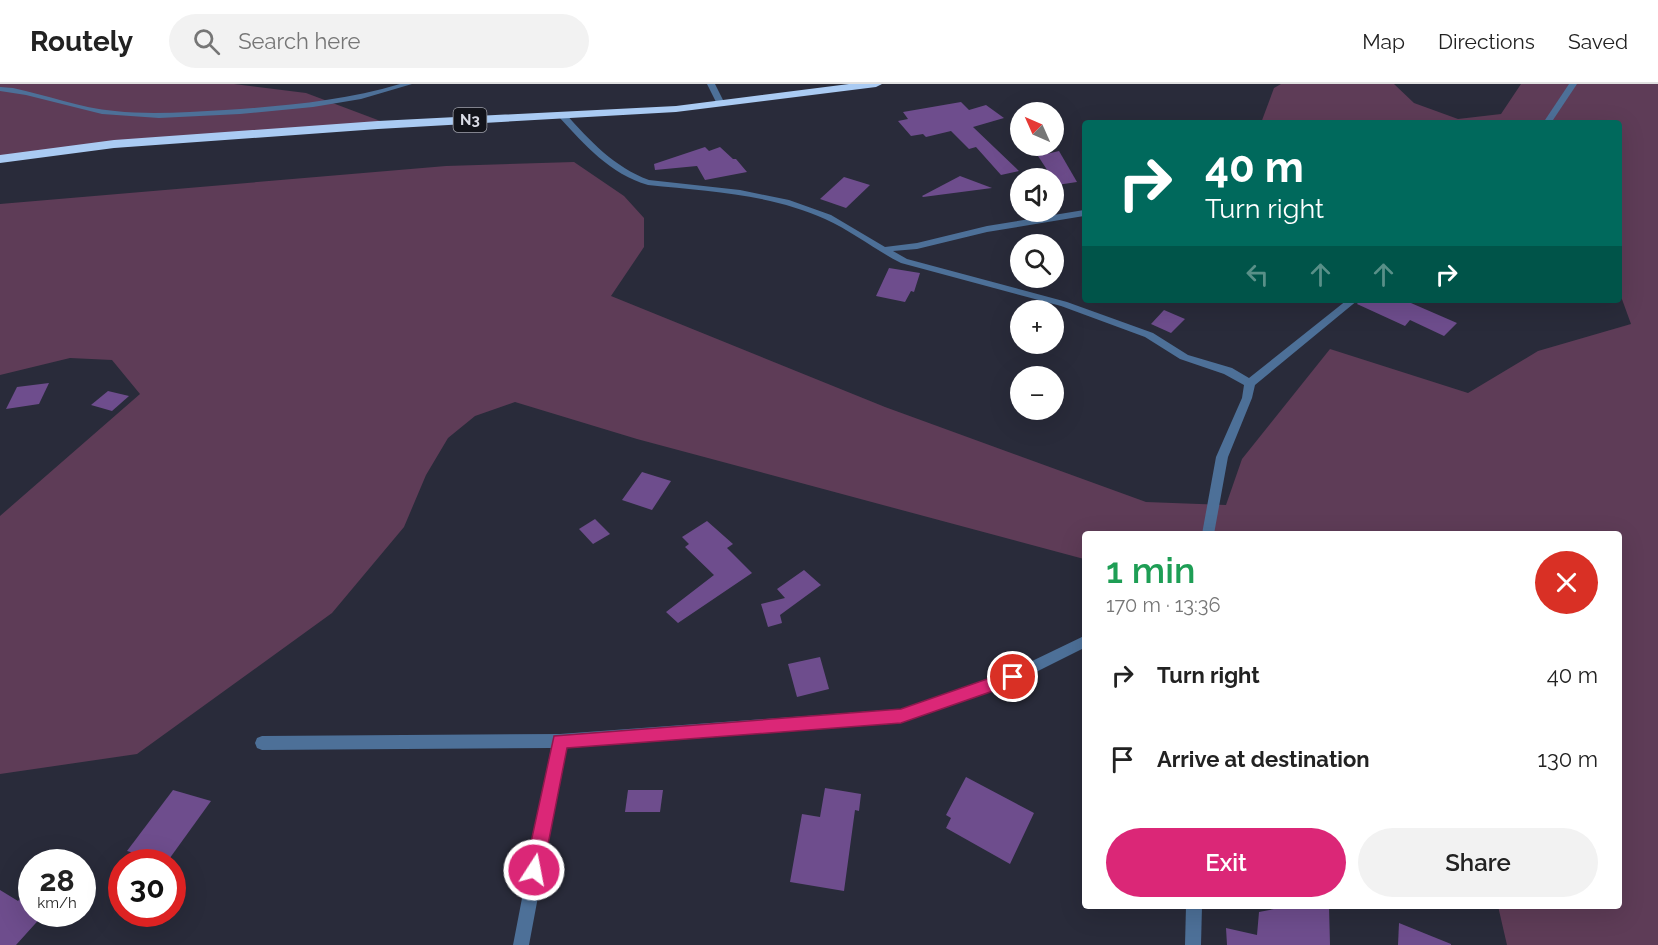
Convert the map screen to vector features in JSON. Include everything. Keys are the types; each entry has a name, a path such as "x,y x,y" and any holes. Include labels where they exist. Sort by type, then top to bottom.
{"highway":[{"name":"N3","path":"0,154 378,125 721,104 876,84"},
{"name":"N3","path":"0,159 63,149"}],"street":[{"path":"0,89 36,94 101,112 149,116 249,111 333,103 408,84"},
{"path":"711,84 721,104"},
{"path":"1549,120 1573,84"},
{"path":"562,115 615,168 630,176 648,182 756,196 827,216 881,250 904,261 1064,304 1149,335 1184,357 1228,371 1250,382"},
{"path":"881,250 917,246 987,228 1082,213"},
{"path":"1209,531 1222,457 1247,398 1250,382 1349,303"},
{"path":"262,743 560,741 901,716 1013,677 1082,643"},
{"path":"521,945 560,741"},
{"path":"1193,945 1194,909"}],"shaded area":[{"path":"0,84 234,84 306,93 391,125 0,157"},
{"path":"1281,84 1394,84 1414,103 1458,119 1501,114 1521,84 1658,84 1658,945 1507,945 1499,909 1622,909 1622,531 1082,531 1082,558 637,439 515,402 475,416 448,438 426,475 404,527 332,613 137,754 0,774 0,516 140,394 112,360 70,358 0,375 0,204 446,166 574,162 624,196 644,218 644,247 611,296 885,407 1146,502 1226,505 1242,459 1330,349 1468,393 1538,351 1631,324 1622,299 1622,120 1262,120 1274,88"}],"building":[{"path":"961,102 969,110 986,105 1004,118 973,127 1016,168 1010,168 1010,173 1001,175 976,147 969,149 951,131 926,137 923,134 911,136 898,121 908,119 903,112"},
{"path":"705,147 709,151 720,147 736,159 747,172 705,180 697,166 655,170 654,164"},
{"path":"1038,156 1062,156 1077,182 1064,184 1064,168 1046,168"},
{"path":"960,176 992,188 922,196"},
{"path":"844,177 870,185 846,208 820,199"},
{"path":"889,268 920,273 914,292 911,291 905,302 876,296"},
{"path":"1411,303 1457,323 1444,336 1410,320 1405,326 1357,304"},
{"path":"1164,310 1185,319 1171,333 1151,324"},
{"path":"49,383 39,404 6,409 17,387"},
{"path":"108,391 129,396 112,411 91,405"},
{"path":"642,472 671,481 652,510 622,500"},
{"path":"595,519 610,534 593,544 579,529"},
{"path":"707,521 733,544 727,548 752,573 678,623 666,612 714,575 685,547 689,544 682,537"},
{"path":"804,570 821,585 780,615 782,623 768,627 761,604 785,598 777,589"},
{"path":"820,657 829,689 797,697 788,664"},
{"path":"966,777 1034,813 1010,864 946,828 951,818 946,815"},
{"path":"825,788 861,794 859,811 855,810 844,891 790,882 802,814 820,817"},
{"path":"173,790 211,801 176,849 129,849"},
{"path":"628,790 663,790 660,812 625,812"},
{"path":"0,890 18,901 18,927 32,927 16,945 0,945"},
{"path":"1274,909 1329,909 1330,945 1227,945 1226,928 1257,935 1259,912"},
{"path":"1399,923 1451,944 1451,945 1398,945"}],"route":[{"path":"534,870 560,741 901,716 1013,677"}]}
